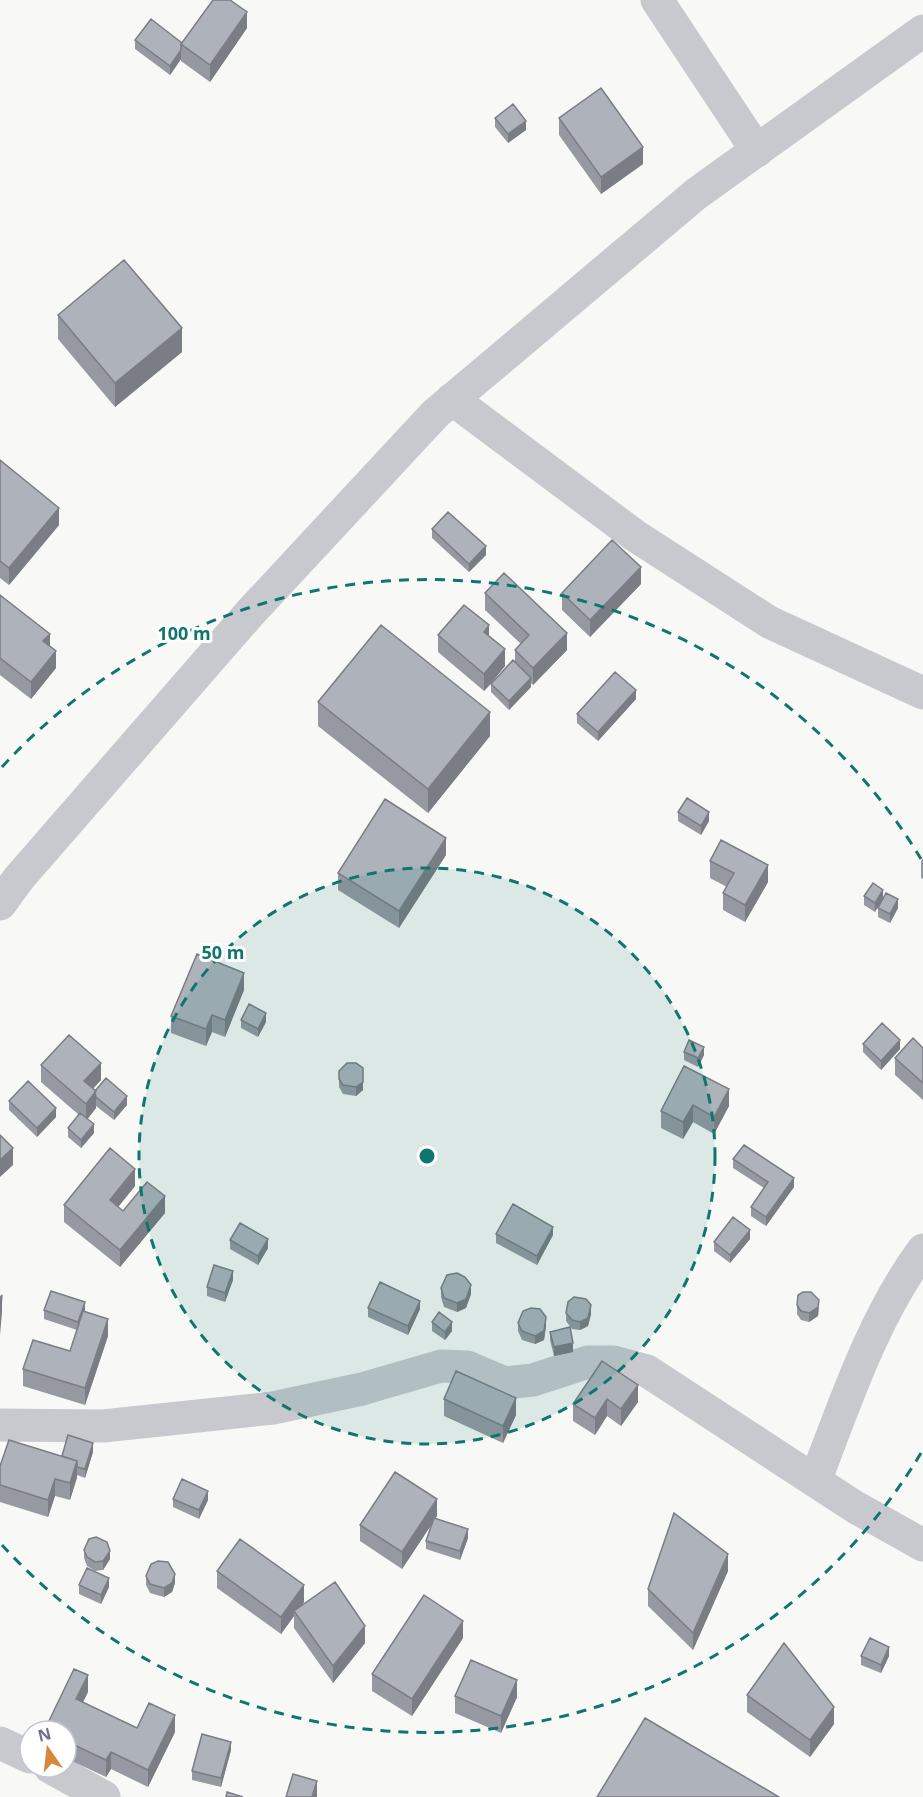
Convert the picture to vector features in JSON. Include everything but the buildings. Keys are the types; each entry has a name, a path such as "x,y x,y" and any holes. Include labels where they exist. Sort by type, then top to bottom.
{"street":[{"path":"657,0 757,151"},
{"path":"0,904 19,878 249,614 452,399 696,194 923,31"},
{"path":"452,399 634,534 769,622 923,693"},
{"path":"815,1481 855,1374 909,1269 923,1250"},
{"path":"0,1425 103,1426 273,1408 362,1389 441,1366 467,1367 506,1383 533,1380 588,1362 613,1362 647,1371 815,1481 923,1545"},
{"path":"0,1743 18,1751"},
{"path":"72,1779 105,1797"}]}
